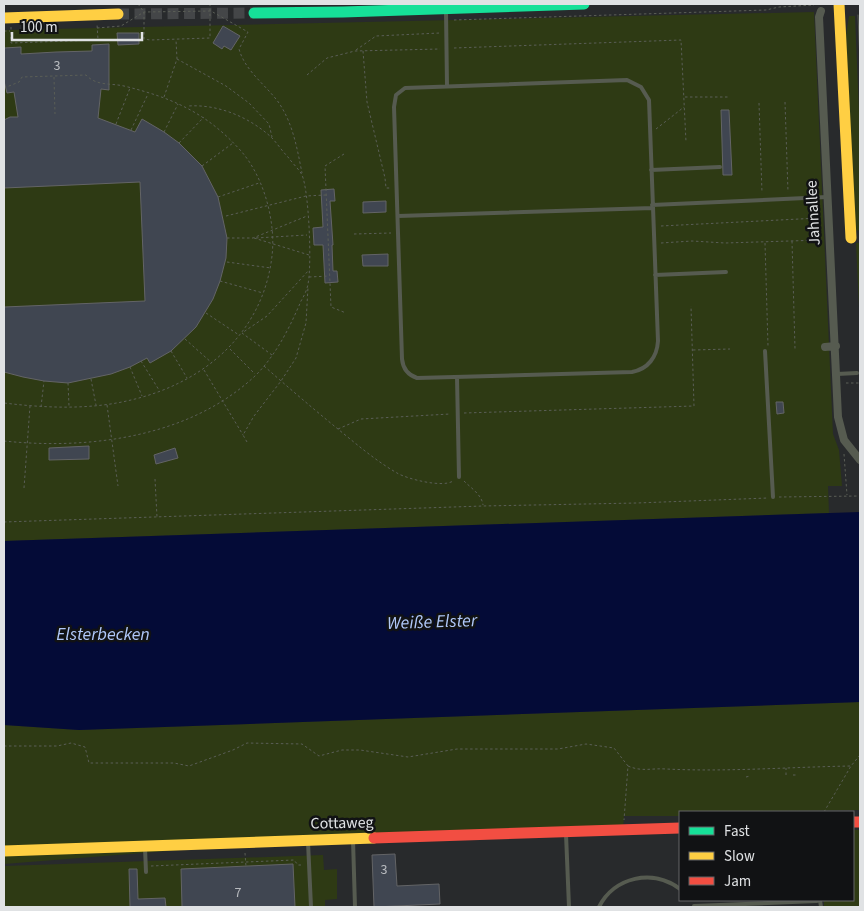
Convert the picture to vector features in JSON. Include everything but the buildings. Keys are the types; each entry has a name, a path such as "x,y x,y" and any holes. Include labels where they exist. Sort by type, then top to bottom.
{"street":[{"path":"254,13 446,11 462,6 584,4"},
{"path":"839,4 851,238"},
{"name":"Jahnallee","path":"820,8 838,417 844,440 860,460"},
{"path":"4,18 118,14"},
{"path":"814,80 823,79"},
{"path":"825,347 836,346"},
{"name":"Cottaweg","path":"4,851 679,828"}],"lane":[{"path":"446,11 447,86"},
{"path":"627,80 632,81 644,91 649,100 658,347 654,358 642,369 627,372 417,378 408,373 403,364 394,107 396,95 405,88 447,86 627,80"},
{"path":"651,170 720,166"},
{"path":"398,216 653,207 829,196"},
{"path":"655,275 726,272"},
{"path":"767,351 773,498"},
{"path":"837,374 857,373"},
{"path":"457,377 459,477"},
{"path":"566,832 569,907"},
{"path":"353,839 355,907"},
{"path":"308,840 311,907"},
{"path":"144,846 146,872"},
{"path":"598,907 613,889 624,882 637,878 657,878 679,888"},
{"path":"691,901 694,906 798,901"}],"path":[{"path":"138,4 144,12 144,40 210,38 210,4"},
{"path":"446,11 766,10 779,7 820,8"},
{"path":"4,31 11,31 11,43 98,40 97,30 121,26 144,12 211,11 248,32 239,49 242,59 279,103 294,133 306,196 310,269 306,323 296,358 254,416 243,435"},
{"path":"354,51 376,36 446,33"},
{"path":"163,98 177,59 176,40"},
{"path":"455,48 681,40 686,142"},
{"path":"307,75 327,58 354,51 438,49"},
{"path":"363,50 367,102 386,188 390,188 396,174"},
{"path":"177,59 226,86 249,103 269,124 272,138"},
{"path":"4,88 19,82 22,77 86,75 92,82 148,93 186,107 204,117 220,128 242,152 259,183 269,205 273,249 271,268 264,293 241,334 212,363 188,378 142,397 107,404 41,407 4,403"},
{"path":"54,77 55,114"},
{"path":"116,124 130,88"},
{"path":"131,130 148,93"},
{"path":"684,97 729,96"},
{"path":"785,102 788,198"},
{"path":"759,103 762,199"},
{"path":"165,131 178,104"},
{"path":"186,107 200,105 248,120 272,138 302,174"},
{"path":"657,129 684,106"},
{"path":"179,144 204,117"},
{"path":"202,166 233,142"},
{"path":"344,154 325,166 331,307 346,313"},
{"path":"218,197 259,183"},
{"path":"226,216 306,196 326,194"},
{"path":"253,238 307,215"},
{"path":"653,226 830,217"},
{"path":"354,234 392,233"},
{"path":"227,238 308,235"},
{"path":"253,238 309,255"},
{"path":"654,243 820,240"},
{"path":"792,241 795,349"},
{"path":"765,242 767,351"},
{"path":"227,262 271,268"},
{"path":"241,334 267,316 310,269"},
{"path":"309,277 330,276"},
{"path":"220,281 264,293"},
{"path":"4,441 28,444 112,441 169,427 214,406 256,375 264,366 287,332 308,286"},
{"path":"473,413 694,406 691,306"},
{"path":"206,313 272,355"},
{"path":"184,338 212,363"},
{"path":"229,348 256,375"},
{"path":"692,350 730,349"},
{"path":"171,352 188,378"},
{"path":"141,361 159,391"},
{"path":"264,366 338,429 368,453 399,474 436,484 449,484 459,477 482,500 483,506"},
{"path":"130,368 142,397"},
{"path":"203,369 247,442"},
{"path":"91,379 96,405"},
{"path":"41,407 44,382"},
{"path":"68,382 69,407"},
{"path":"837,383 860,383"},
{"path":"107,404 118,486"},
{"path":"24,488 30,406"},
{"path":"338,429 361,419 447,414"},
{"path":"845,465 847,496"},
{"path":"155,479 157,517"},
{"path":"4,522 860,496"},
{"path":"4,746 57,746 71,743 85,747 89,763 174,764 189,766 248,743 302,744 319,756 342,750 360,750 408,756 457,749 558,749 586,744 614,748 628,766 638,770 662,768 702,770 852,766"},
{"path":"825,811 860,755"},
{"path":"623,830 628,766"},
{"path":"786,767 786,775"},
{"path":"793,775 798,775"},
{"path":"746,777 750,776"},
{"path":"245,853 246,867"},
{"path":"146,866 294,860 298,865 309,866"}],"green space":[{"path":"814,12 833,434 839,450 842,486 828,486 829,513 4,541 4,30"},
{"path":"849,16 855,16 860,136 860,230 855,231 846,35"},
{"path":"856,243 860,243 860,328"},
{"path":"860,702 860,810 679,811 679,816 624,816 623,830 308,840 4,864 4,725 79,730"},
{"path":"854,830 860,830 860,907 824,907 824,901 854,901"},
{"path":"323,855 324,870 337,869 337,899 325,900 325,907 4,907 4,866"}],"water":[{"name":"Elsterbecken","path":"860,512 860,702 79,730 4,725 4,541"}],"tunnel":[{"path":"118,14 254,13"}],"tram line":[{"path":"858,15 860,61"}],"traffic: fast":[{"path":"254,13 584,4"}],"traffic: slow":[{"path":"839,4 851,238"},
{"path":"4,18 118,14"},
{"path":"4,851 374,838"}],"traffic: jam":[{"path":"854,822 860,822"},
{"path":"374,838 679,828"}],"water label":[{"name":"Weiße Elster","path":"432,622"}]}
